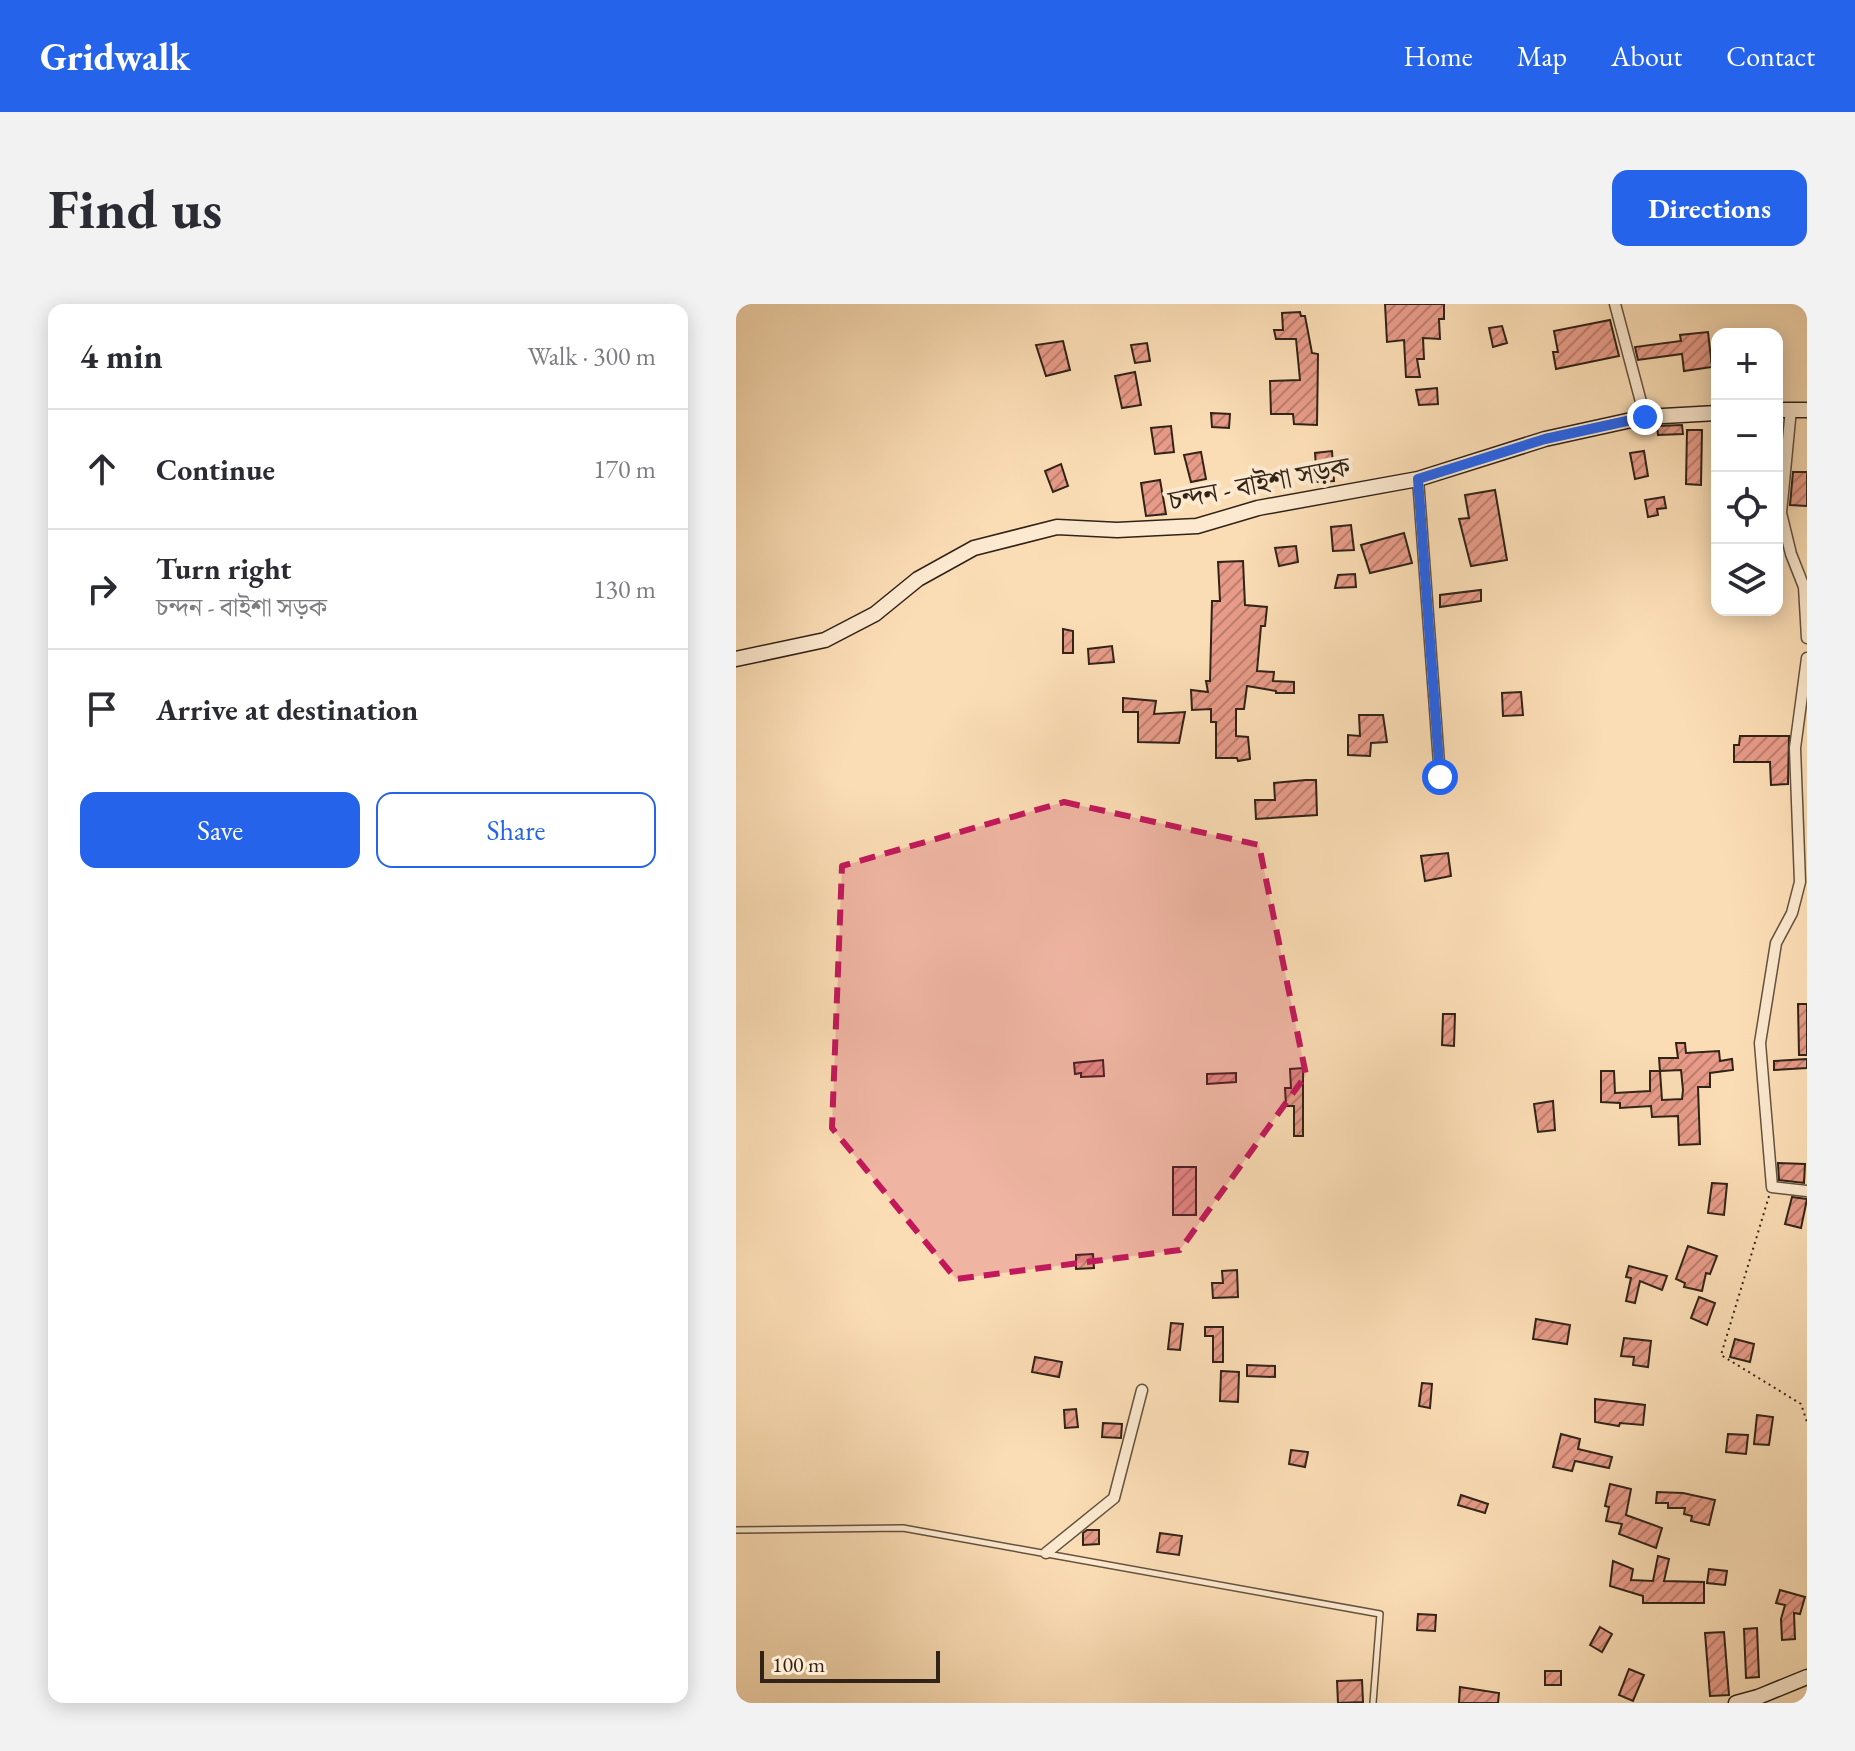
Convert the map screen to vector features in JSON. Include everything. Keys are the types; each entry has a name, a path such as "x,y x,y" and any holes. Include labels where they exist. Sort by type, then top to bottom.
{"main road":[{"path":"1784,410 1807,410"},
{"name":"চন্দন - বাইশা সড়ক","path":"736,659 825,640 875,614 918,579 974,548 1057,527 1117,530 1197,526 1258,508 1418,479 1545,439 1645,417 1711,413"},
{"path":"1736,1703 1807,1677"}],"street":[{"path":"1615,304 1645,417"},
{"path":"1784,410 1781,513 1791,554 1804,587 1807,638"},
{"path":"1418,479 1440,777"},
{"path":"1807,658 1795,748 1800,882 1792,913 1776,943 1760,1043 1772,1187 1807,1191"},
{"path":"1046,1553 1114,1498 1142,1390"}],"lane":[{"path":"736,1530 903,1528 1380,1614 1373,1703"}],"path":[{"path":"1772,1187 1721,1355 1801,1404 1807,1422"}],"highlighted area":[{"path":"1064,802 1259,845 1306,1075 1180,1250 956,1279 832,1128 842,866"}],"building":[{"path":"1385,304 1444,304 1444,319 1439,319 1440,339 1423,338 1424,359 1417,359 1420,377 1406,377 1404,340 1387,342"},
{"path":"1300,312 1301,316 1305,316 1312,353 1318,354 1317,425 1294,424 1293,414 1271,414 1270,381 1300,380 1296,339 1276,339 1274,330 1283,330 1282,313"},
{"path":"1610,320 1619,356 1556,369 1553,352 1558,352 1554,331"},
{"path":"1502,326 1507,343 1493,347 1489,328"},
{"path":"1708,332 1711,367 1684,371 1682,354 1638,360 1635,347 1681,341 1680,335"},
{"path":"1063,341 1070,370 1046,376 1036,345"},
{"path":"1147,343 1150,361 1135,363 1131,345"},
{"path":"1135,372 1141,405 1122,408 1115,376"},
{"path":"1437,388 1438,404 1419,405 1416,390"},
{"path":"1211,413 1230,414 1229,428 1212,427"},
{"path":"1682,425 1683,434 1658,435 1657,426"},
{"path":"1171,426 1174,452 1155,454 1151,428"},
{"path":"1687,430 1702,430 1701,485 1686,484"},
{"path":"1332,451 1334,481 1317,482 1315,453"},
{"path":"1644,451 1648,476 1635,479 1630,453"},
{"path":"1201,452 1206,479 1191,482 1184,455"},
{"path":"1061,464 1068,486 1053,492 1045,471"},
{"path":"1793,472 1807,472 1807,506 1790,505"},
{"path":"1160,480 1166,514 1146,516 1141,483"},
{"path":"1495,490 1507,560 1471,566 1459,519 1469,518 1465,495"},
{"path":"1664,497 1666,508 1657,509 1658,515 1648,517 1645,500"},
{"path":"1351,525 1354,550 1333,551 1331,527"},
{"path":"1404,533 1412,563 1370,573 1361,545"},
{"path":"1296,546 1298,562 1279,566 1275,548"},
{"path":"1243,561 1245,605 1267,607 1265,626 1261,626 1257,671 1274,672 1273,681 1294,682 1294,693 1276,693 1247,686 1244,709 1236,709 1236,736 1248,737 1250,759 1238,761 1237,758 1216,758 1216,722 1211,722 1211,709 1192,710 1191,690 1208,692 1206,681 1210,681 1212,601 1220,601 1218,562"},
{"path":"1355,574 1356,587 1335,588 1338,575"},
{"path":"1481,590 1481,601 1440,607 1440,595"},
{"path":"1063,629 1073,631 1073,653 1063,653"},
{"path":"1112,646 1114,662 1089,664 1088,649"},
{"path":"1521,692 1523,715 1503,716 1502,693"},
{"path":"1123,698 1156,701 1154,714 1185,712 1179,743 1138,742 1138,712 1123,712"},
{"path":"1359,715 1383,715 1387,742 1371,743 1370,756 1348,755 1348,735 1360,736"},
{"path":"1740,736 1789,736 1788,784 1771,785 1770,762 1734,762 1734,745 1739,745"},
{"path":"1316,780 1317,815 1256,819 1255,800 1275,800 1274,783"},
{"path":"1448,853 1451,876 1425,881 1421,856"},
{"path":"1798,1004 1807,1004 1807,1055 1799,1055"},
{"path":"1443,1014 1455,1014 1454,1046 1442,1045"},
{"path":"1676,1043 1685,1043 1686,1053 1719,1051 1720,1061 1732,1059 1733,1070 1710,1073 1710,1087 1698,1087 1700,1144 1679,1145 1678,1116 1652,1117 1651,1106 1620,1108 1620,1103 1601,1102 1601,1071 1614,1071 1615,1093 1650,1091 1650,1071 1660,1071 1659,1058 1678,1058","holes":["1681,1070 1682,1099 1662,1100 1660,1071"]},
{"path":"1807,1059 1807,1068 1774,1070 1774,1061"},
{"path":"1103,1060 1104,1076 1081,1077 1081,1073 1075,1074 1074,1063"},
{"path":"1303,1068 1303,1136 1294,1136 1294,1106 1286,1106 1285,1088 1291,1088 1290,1069"},
{"path":"1236,1073 1236,1082 1207,1084 1207,1074"},
{"path":"1553,1101 1555,1130 1538,1132 1534,1104"},
{"path":"1778,1163 1805,1164 1804,1183 1779,1180"},
{"path":"1173,1167 1196,1167 1196,1215 1173,1215"},
{"path":"1712,1183 1727,1184 1724,1215 1708,1213"},
{"path":"1792,1197 1807,1199 1801,1228 1785,1224"},
{"path":"1688,1246 1717,1256 1710,1274 1706,1273 1702,1291 1684,1287 1685,1283 1676,1279"},
{"path":"1093,1254 1094,1268 1076,1269 1076,1255"},
{"path":"1629,1266 1667,1276 1662,1290 1640,1281 1635,1303 1626,1301 1631,1278 1626,1277"},
{"path":"1237,1270 1238,1297 1213,1298 1212,1283 1223,1283 1222,1271"},
{"path":"1699,1297 1715,1303 1707,1325 1691,1318"},
{"path":"1536,1319 1570,1325 1567,1344 1533,1339"},
{"path":"1171,1323 1183,1324 1180,1350 1168,1349"},
{"path":"1205,1327 1223,1327 1223,1362 1213,1362 1213,1336 1205,1336"},
{"path":"1624,1338 1651,1341 1648,1367 1633,1365 1634,1357 1621,1356"},
{"path":"1735,1339 1754,1344 1750,1362 1730,1357"},
{"path":"1035,1357 1062,1362 1059,1377 1032,1372"},
{"path":"1247,1365 1275,1366 1275,1377 1247,1376"},
{"path":"1221,1371 1239,1372 1238,1402 1220,1401"},
{"path":"1422,1383 1432,1384 1430,1408 1419,1406"},
{"path":"1595,1399 1645,1405 1643,1425 1620,1423 1619,1426 1595,1422"},
{"path":"1076,1409 1078,1427 1065,1428 1064,1410"},
{"path":"1757,1415 1773,1417 1769,1445 1754,1444"},
{"path":"1103,1423 1122,1424 1121,1438 1102,1437"},
{"path":"1561,1434 1580,1439 1578,1449 1612,1457 1609,1468 1575,1461 1572,1471 1553,1467"},
{"path":"1728,1434 1748,1435 1746,1454 1726,1452"},
{"path":"1291,1450 1308,1452 1305,1467 1289,1464"},
{"path":"1610,1484 1631,1489 1626,1515 1662,1528 1656,1548 1619,1534 1622,1524 1606,1521 1609,1507 1605,1506"},
{"path":"1657,1492 1683,1493 1715,1500 1709,1525 1691,1521 1692,1516 1684,1514 1685,1508 1668,1508 1668,1503 1656,1503"},
{"path":"1461,1495 1488,1504 1485,1513 1458,1505"},
{"path":"1099,1530 1099,1544 1083,1545 1083,1533"},
{"path":"1160,1533 1182,1536 1179,1555 1157,1552"},
{"path":"1658,1556 1669,1559 1664,1581 1704,1582 1704,1603 1643,1603 1643,1596 1610,1586 1613,1561 1633,1569 1631,1580 1653,1581"},
{"path":"1709,1569 1727,1571 1725,1585 1707,1583"},
{"path":"1780,1590 1805,1597 1800,1614 1794,1613 1795,1639 1782,1640 1781,1619 1785,1605 1776,1603"},
{"path":"1418,1614 1436,1615 1435,1631 1417,1630"},
{"path":"1600,1627 1612,1634 1602,1652 1590,1645"},
{"path":"1757,1628 1759,1677 1746,1678 1744,1629"},
{"path":"1724,1632 1729,1695 1710,1696 1705,1633"},
{"path":"1629,1669 1644,1675 1633,1701 1619,1695"},
{"path":"1545,1671 1561,1671 1561,1685 1545,1685"},
{"path":"1362,1680 1363,1702 1338,1703 1337,1681"},
{"path":"1460,1687 1499,1693 1498,1703 1459,1703"}],"route":[{"path":"1440,777 1418,479 1545,439 1645,417"}]}
